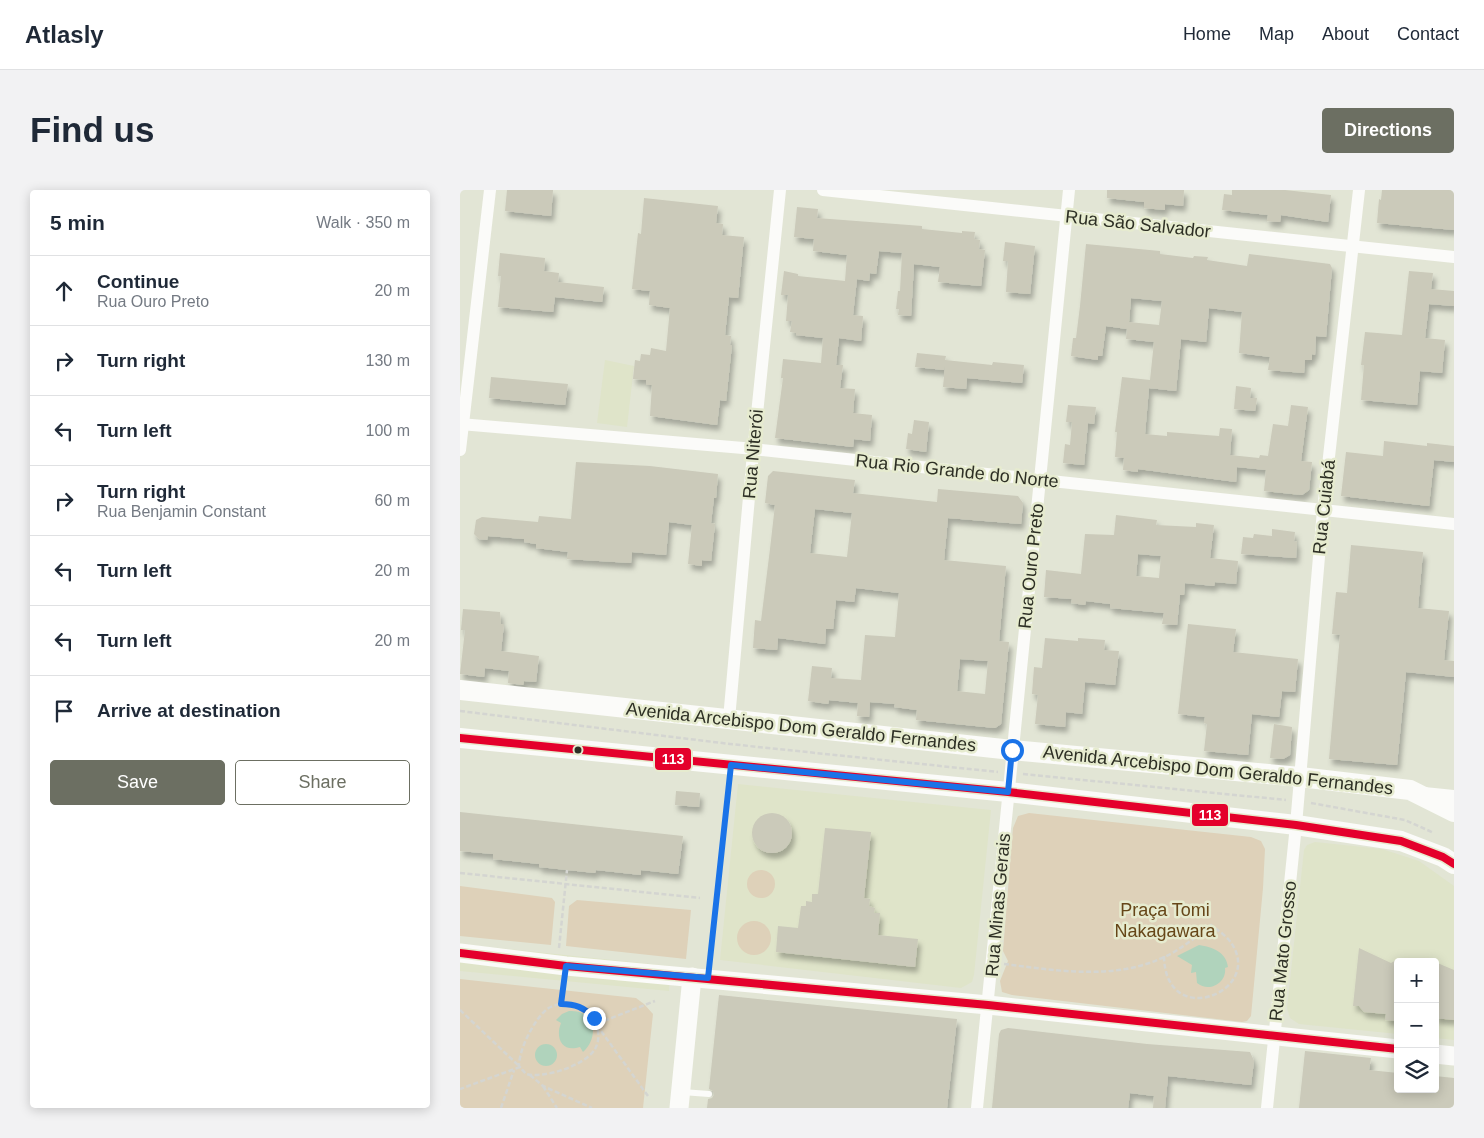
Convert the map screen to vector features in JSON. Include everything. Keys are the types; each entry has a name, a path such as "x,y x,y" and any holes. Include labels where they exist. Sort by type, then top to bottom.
{"main road":[{"name":"Avenida Arcebispo Dom Geraldo Fernandes","path":"460,690 1012,750 1300,777 1410,790 1454,812"},
{"path":"460,738 731,765 1009,782 1402,841 1443,857 1454,864"}],"street":[{"path":"460,450 461,424 490,190"},
{"name":"Rua Niterói","path":"729,719 753,449 780,190"},
{"name":"Rua São Salvador","path":"823,190 1454,257"},
{"name":"Rua Ouro Preto","path":"1009,782 1068,190"},
{"name":"Rua Cuiabá","path":"1296,825 1323,510 1359,190"},
{"name":"Rua Rio Grande do Norte","path":"461,424 753,449 1454,524"},
{"name":"Rua Minas Gerais","path":"977,1108 1009,782"},
{"path":"1410,790 1454,796"},
{"name":"Rua Mato Grosso","path":"1267,1108 1296,825"},
{"path":"460,953 562,961 700,978 988,1005 1394,1049"},
{"path":"680,1100 700,978"},
{"path":"1439,1054 1454,1056"}],"lane":[{"path":"680,1100 709,1094"}],"path":[{"path":"460,711 730,744 1009,782 1298,801 1405,820 1438,835"},
{"path":"700,978 731,765"},
{"path":"561,1004 567,870"},
{"path":"460,873 700,898"},
{"path":"1000,964 1065,972 1096,973 1133,967 1164,956 1192,940 1211,925 1224,935 1233,946 1237,960 1237,972 1230,985 1212,997 1190,997 1177,991 1172,986 1166,973 1164,956"},
{"path":"596,1024 655,1001"},
{"path":"520,1067 519,1059 521,1053 535,1023 548,1008 561,1004 583,1007 594,1018 596,1024 598,1042 591,1055 560,1071 543,1076 530,1075"},
{"path":"460,1010 526,1074 543,1086 592,1108"},
{"path":"596,1024 648,1096"},
{"path":"460,1089 520,1067"},
{"path":"501,1108 514,1070"},
{"path":"543,1086 557,1108"}],"shaded area":[{"path":"605,360 634,366 627,427 597,423"},
{"path":"738,784 991,810 972,982 961,988 720,960"},
{"path":"1315,842 1382,849 1419,861 1454,886 1454,1040 1439,1038 1439,958 1394,958 1394,1034 1299,1024 1290,1018 1287,1008 1304,850 1307,845"},
{"path":"460,944 670,966 669,991 460,971"},
{"path":"1199,945 1218,951 1227,962 1228,967 1225,968 1223,978 1212,987 1202,986 1197,983 1196,972 1191,973 1192,965 1177,956"},
{"path":"569,1011 585,1014 592,1025 592,1039 583,1052 580,1047 569,1048 561,1043 559,1029 561,1023 556,1020 562,1014"},
{"path":"546,1044 554,1047 557,1055 554,1063 546,1066 538,1063 535,1055 538,1047"}],"green space":[{"name":"Praça Tomi Nakagawara","path":"1029,813 1251,837 1261,841 1265,849 1263,888 1251,1016 1247,1021 1242,1022 1012,995 1002,992 1000,981 1008,961 1003,951 1013,828 1018,816"},
{"path":"761,870 771,874 775,884 771,894 761,898 751,894 747,884 751,874"},
{"path":"460,886 552,898 555,902 551,945 460,936"},
{"path":"577,900 691,910 686,959 566,946 569,906"},
{"path":"754,921 761,922 766,926 770,931 770,945 766,950 761,954 754,955 747,954 742,950 738,945 737,938 738,931 742,926 747,922"},
{"path":"460,979 636,998 653,1014 643,1108 460,1108"}],"building":[{"path":"507,190 553,190 551,216 505,211"},
{"path":"1107,190 1184,190 1183,206 1165,204 1165,210 1144,208 1144,202 1107,198"},
{"path":"1232,190 1285,190 1331,195 1328,222 1281,215 1280,222 1267,221 1268,215 1222,210 1224,194 1232,195"},
{"path":"1382,190 1454,190 1454,230 1377,223 1379,199 1381,200"},
{"path":"644,198 718,206 716,223 723,224 722,235 744,237 738,298 729,297 725,335 731,336 730,345 732,345 726,401 720,400 717,425 650,416 652,385 646,385 646,380 633,379 635,360 640,361 641,354 650,355 651,348 666,351 670,308 649,305 650,291 632,289 638,233 641,234"},
{"path":"797,207 818,209 817,218 922,226 922,229 962,233 962,231 975,232 974,239 980,240 979,249 985,250 981,286 938,282 940,267 914,264 911,316 898,315 899,309 896,309 898,291 900,291 902,253 879,251 876,274 870,273 869,281 857,279 853,315 863,316 861,341 839,338 836,365 843,365 840,388 855,389 853,413 872,415 870,441 854,439 853,447 775,438 783,378 781,378 783,359 821,363 823,338 796,335 796,333 790,332 792,321 786,321 788,295 781,295 784,271 798,274 798,276 845,281 847,255 813,251 814,239 794,237"},
{"path":"1005,242 1035,246 1030,294 1006,292 1008,261 1003,261"},
{"path":"1086,244 1160,251 1160,254 1193,258 1194,256 1208,257 1207,260 1247,266 1249,254 1330,264 1332,268 1326,337 1316,336 1315,355 1312,354 1312,360 1305,360 1304,373 1268,370 1270,357 1239,353 1242,312 1209,308 1206,342 1181,339 1176,391 1149,388 1145,434 1167,436 1167,432 1219,436 1220,428 1232,429 1230,455 1259,458 1260,455 1268,456 1273,424 1288,426 1291,405 1308,407 1301,461 1312,462 1309,490 1302,495 1264,491 1266,470 1237,467 1236,482 1138,469 1138,472 1123,470 1124,458 1115,457 1117,432 1115,432 1122,377 1150,380 1154,342 1126,339 1127,329 1106,326 1102,356 1098,356 1098,360 1071,356 1073,338 1076,338","holes":["1131,298 1162,301 1159,325 1129,322"]},
{"path":"500,253 545,258 544,271 559,273 558,282 604,287 602,302 555,297 553,312 498,307 501,276 498,276"},
{"path":"1409,271 1433,273 1431,289 1454,291 1454,306 1429,304 1425,338 1445,340 1442,373 1420,371 1417,405 1361,400 1364,365 1361,365 1365,332 1402,335"},
{"path":"917,353 946,356 945,360 992,365 993,362 1024,365 1022,383 967,378 966,389 943,387 945,366 944,370 915,367"},
{"path":"491,377 568,384 565,405 489,398"},
{"path":"1236,386 1251,388 1250,398 1257,398 1255,411 1234,409"},
{"path":"1068,405 1096,407 1094,424 1088,423 1084,465 1063,463 1065,444 1070,445 1072,422 1066,422"},
{"path":"914,420 929,422 926,452 906,449 908,433 912,434"},
{"path":"1384,441 1427,446 1427,443 1454,446 1454,462 1434,460 1429,506 1341,496 1346,452 1383,456"},
{"path":"576,462 650,466 718,474 711,523 715,524 711,561 702,560 702,566 688,564 692,525 669,522 666,555 632,552 631,563 567,559 568,552 536,548 536,544 524,542 524,539 488,536 487,540 479,539 474,534 476,520 482,517 538,522 539,516 571,519"},
{"path":"773,471 855,480 853,493 937,502 938,489 1018,496 1023,503 1021,524 948,518 944,560 1006,566 999,641 1009,642 1001,724 995,728 916,720 917,710 894,707 895,704 870,702 869,717 857,716 858,703 829,700 828,704 808,701 812,666 832,668 831,678 861,680 865,635 895,637 899,593 856,588 854,602 836,600 833,629 826,629 825,644 778,638 777,650 753,648 755,620 761,621 775,505 765,503 768,476","holes":["815,509 852,513 847,557 810,553","960,659 988,661 985,694 957,691"]},
{"path":"1116,515 1157,520 1156,525 1196,527 1196,523 1214,525 1210,558 1238,561 1236,584 1215,582 1214,586 1185,583 1184,595 1180,595 1177,625 1162,624 1164,613 1110,608 1110,604 1086,601 1085,605 1071,603 1072,599 1044,597 1046,570 1081,574 1085,534 1114,535","holes":["1138,554 1161,556 1159,578 1136,576"]},
{"path":"1272,529 1295,532 1294,541 1297,542 1296,558 1241,554 1243,537 1253,538 1254,534 1272,536"},
{"path":"1351,545 1423,552 1418,608 1449,611 1444,660 1454,661 1454,677 1406,672 1397,765 1329,759 1340,635 1332,634 1336,592 1347,593"},
{"path":"463,609 500,612 501,624 504,624 501,651 539,656 536,682 524,681 523,685 508,683 509,671 485,668 484,677 460,674 465,630 461,630"},
{"path":"1188,624 1236,629 1233,652 1298,659 1295,692 1282,691 1279,717 1252,714 1248,755 1204,751 1207,724 1204,723 1205,717 1178,714"},
{"path":"1045,638 1078,641 1078,638 1105,640 1104,650 1119,651 1115,685 1085,682 1082,714 1066,712 1065,727 1035,724 1038,695 1032,694 1034,667 1042,668"},
{"path":"1274,724 1292,727 1290,755 1283,759 1270,758"},
{"path":"676,791 700,793 699,807 675,805"},
{"path":"460,812 683,836 678,874 641,870 641,875 596,870 595,873 539,867 539,864 493,859 493,854 460,851"},
{"path":"776,813 783,816 789,822 792,833 791,841 783,850 776,853 768,853 761,850 753,841 752,829 755,822 764,814"},
{"path":"825,828 871,832 864,898 870,899 869,906 875,908 874,913 880,913 878,935 918,939 915,967 776,952 778,926 798,928 801,906 806,906 806,901 812,902 812,894 818,894"},
{"path":"1359,948 1391,963 1394,961 1394,1021 1385,1020 1386,1014 1364,1012 1359,1006 1353,1006"},
{"path":"1439,964 1454,970 1454,1020 1439,1018"},
{"path":"719,995 957,1019 947,1108 707,1108 708,1099 714,1095 713,1091 709,1089"},
{"path":"1008,1028 1147,1044 1250,1052 1254,1061 1251,1085 1168,1076 1165,1108 1153,1108 1154,1096 1130,1093 1128,1108 992,1108 999,1034 1001,1030"},
{"path":"1305,1051 1371,1058 1369,1070 1394,1073 1394,1093 1439,1093 1439,1076 1454,1078 1454,1108 1299,1108"}],"transit line":[{"name":"113","path":"460,738 1008,792 1296,825 1401,841 1443,857 1454,864"},
{"name":"113","path":"460,953 566,966 988,1005 1394,1049"}],"route":[{"path":"594,1018 583,1007 561,1004 566,966 708,978 731,765 1008,792 1012,750"}]}
